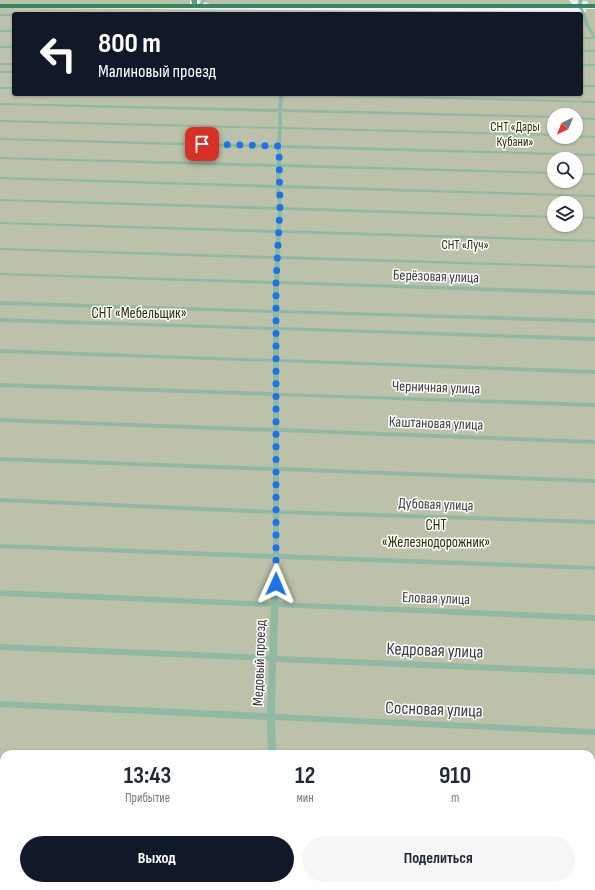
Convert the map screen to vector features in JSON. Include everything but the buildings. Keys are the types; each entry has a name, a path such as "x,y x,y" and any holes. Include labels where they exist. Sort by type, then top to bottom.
{"main road":[{"path":"0,6 198,3 595,6"}],"street":[{"path":"581,0 579,6 584,12 587,25 595,38"},
{"path":"0,15 12,15"},
{"path":"583,26 587,25"},
{"path":"0,31 12,31"},
{"path":"583,38 595,38"},
{"path":"0,47 12,47"},
{"path":"583,51 595,51"},
{"path":"0,64 12,64"},
{"path":"583,64 595,65"},
{"path":"0,72 12,72"},
{"path":"583,86 595,86"},
{"path":"0,88 12,88"},
{"name":"Медовый проезд","path":"272,750 271,718 276,605 276,282 280,207 278,185 280,165 279,146 281,96"},
{"path":"371,96 595,102"},
{"path":"0,104 547,118"},
{"path":"583,118 595,119"},
{"path":"0,121 280,127 547,136"},
{"path":"583,136 595,137"},
{"path":"0,139 595,155"},
{"path":"0,158 547,173"},
{"path":"583,174 595,174"},
{"path":"0,178 278,185 595,196"},
{"path":"0,200 280,207 547,217"},
{"path":"583,217 595,218"},
{"path":"0,223 278,230 595,241"},
{"path":"0,248 595,267"},
{"name":"Берёзовая улица","path":"0,274 595,293"},
{"path":"0,303 595,321"},
{"path":"0,320 595,340"},
{"path":"0,351 595,372"},
{"name":"Черничная улица","path":"0,385 595,405"},
{"name":"Каштановая улица","path":"0,420 595,442"},
{"path":"0,459 595,481"},
{"name":"Дубовая улица","path":"0,500 276,512 595,522"},
{"path":"0,546 595,568"},
{"name":"Еловая улица","path":"0,593 595,618"},
{"name":"Кедровая улица","path":"0,647 595,672"},
{"name":"Сосновая улица","path":"0,704 271,718 595,732"}],"green space":[{"path":"0,0 190,0 190,4 0,4"},
{"path":"198,0 569,0 572,4 210,4"},
{"path":"569,0 595,0 595,5 588,4 587,1"},
{"path":"0,8 587,12 585,9 595,9 595,750 0,750"}],"route":[{"path":"202,144 279,146 280,165 278,185 280,207 276,282 276,584"}],"park label":[{"name":"СНТ «Дары Кубани»","path":"515,134"},
{"name":"СНТ «Луч»","path":"465,244"},
{"name":"СНТ «Мебельщик»","path":"139,313"},
{"name":"СНТ «Железнодорожник»","path":"436,534"}]}
